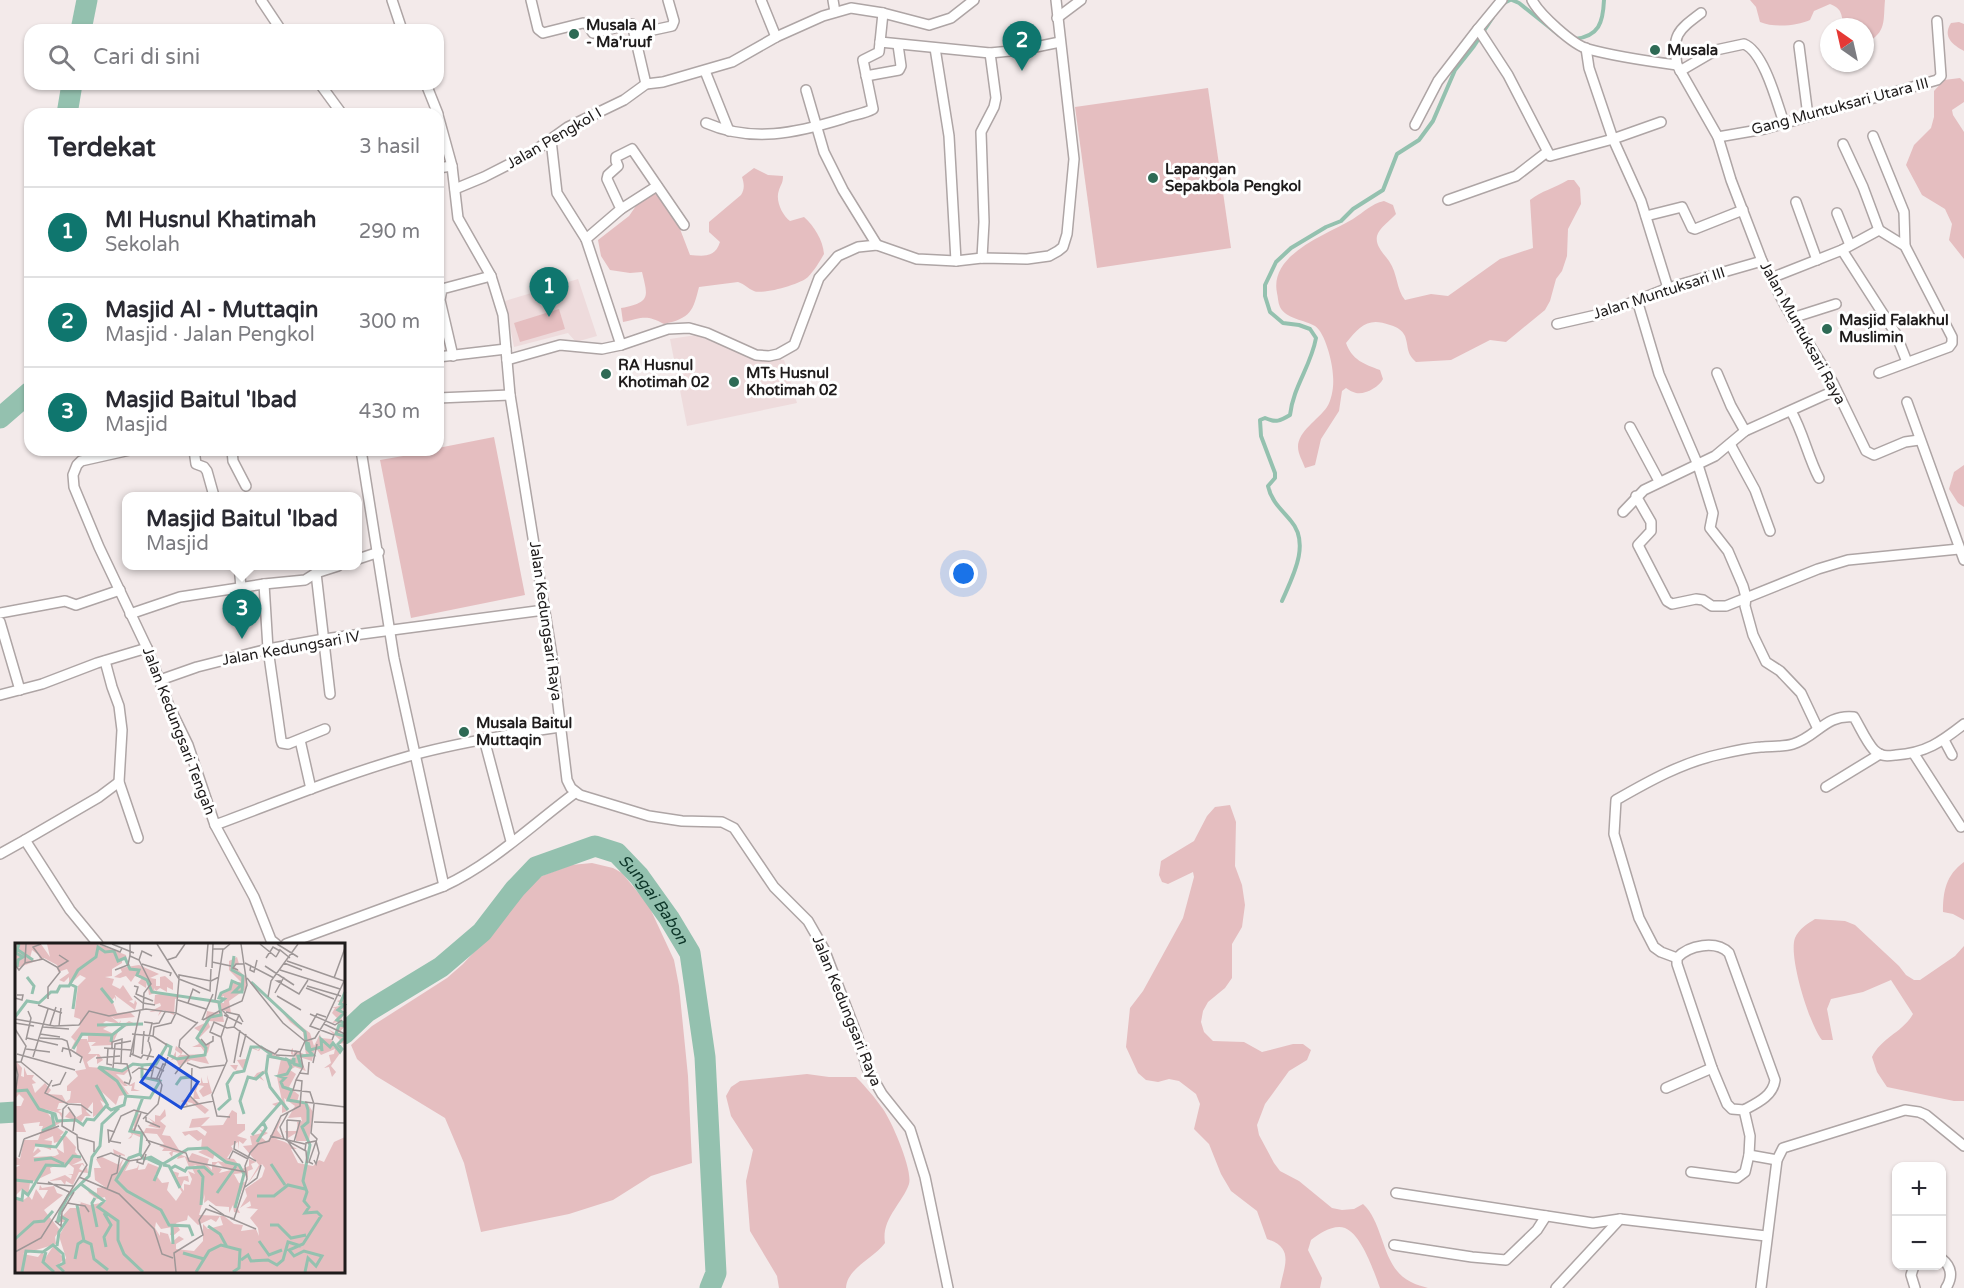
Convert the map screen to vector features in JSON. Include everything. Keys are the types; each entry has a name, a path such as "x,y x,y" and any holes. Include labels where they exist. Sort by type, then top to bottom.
{"street":[{"path":"261,0 277,24"},
{"path":"392,0 400,24"},
{"path":"531,0 541,32 583,23 587,24 593,33 630,23 633,25 646,84"},
{"path":"635,34 673,25 668,0"},
{"path":"761,0 776,37"},
{"path":"833,0 836,12"},
{"name":"Jalan Pengkol I","path":"851,8 860,0"},
{"name":"Jalan Pengkol I","path":"455,189 503,167 551,140 568,127 624,100 646,84 663,82 732,62 776,37 823,16 851,8 929,25 951,18 974,0"},
{"path":"507,360 560,345 592,349 621,345 668,329 689,328 707,333 756,355 778,354 794,345 819,278 838,256 858,247 877,245 917,259 956,261 982,258 1027,259 1049,256 1058,251 1066,241 1074,159 1056,0"},
{"path":"1058,18 1081,0"},
{"path":"1415,125 1438,81 1502,0"},
{"path":"1532,0 1541,15 1586,48 1639,60 1679,68 1716,50 1748,45 1762,63 1784,123"},
{"path":"706,123 729,131 775,135 815,127 873,109 863,60 878,54 883,14"},
{"path":"1679,68 1674,48 1678,33 1683,26 1701,14"},
{"name":"Gang Muntuksari Utara III","path":"1718,137 1784,123 1936,80 1941,75 1937,21"},
{"path":"1479,31 1508,75 1547,152 1552,156 1613,139 1661,122"},
{"path":"880,42 990,53 1021,50 1060,42"},
{"path":"866,76 898,71 901,68 898,45"},
{"path":"1799,46 1808,116"},
{"path":"935,48 949,136 956,261"},
{"path":"1586,48 1589,68 1613,139 1641,201 1668,288"},
{"path":"982,258 984,222 981,132 994,107 996,98 990,53"},
{"name":"Jalan Muntuksari Raya","path":"1679,68 1718,137 1762,261 1792,318 1836,390 1866,451 1874,455 1905,442 1919,440"},
{"path":"705,71 729,131"},
{"path":"325,90 338,108"},
{"name":"Jalan Kedungsari Raya","path":"428,90 435,108"},
{"path":"806,90 824,152 843,190 877,245"},
{"path":"1873,136 1904,212 1905,246 1952,337 1949,347 1879,373"},
{"name":"Jalan Kedungsari Raya","path":"444,137 452,166 459,218 491,276 503,315 518,455 534,537 552,656 567,780 575,793 649,816 682,821 722,822 734,828 774,887 813,927 824,949 857,1035 867,1068 882,1094 910,1129 925,1177 948,1288"},
{"path":"551,140 557,193 586,239 621,345"},
{"path":"1843,144 1863,187 1879,230 1905,246"},
{"path":"621,209 608,175 618,166 616,157 632,150 684,225"},
{"path":"1448,200 1516,176 1547,152"},
{"path":"444,167 452,166"},
{"path":"586,239 621,209 657,186"},
{"path":"1796,201 1817,260"},
{"path":"1646,216 1682,207 1692,228 1695,229 1743,210"},
{"path":"1837,213 1846,247 1896,334 1907,362"},
{"path":"1771,278 1817,260 1879,230"},
{"name":"Jalan Muntuksari III","path":"1557,324 1605,313 1668,288 1762,261"},
{"path":"444,288 491,276"},
{"path":"1637,300 1659,374 1698,465 1713,513 1710,528 1728,551 1746,597 1745,606 1753,635 1766,662 1780,671 1801,693 1818,729"},
{"path":"1792,318 1836,304"},
{"path":"444,317 453,356"},
{"path":"444,357 506,349"},
{"path":"1717,373 1745,431"},
{"path":"1623,512 1644,490 1715,456 1745,431 1836,390"},
{"path":"444,398 510,395"},
{"path":"1907,402 1964,561"},
{"path":"1791,411 1820,478"},
{"path":"1630,427 1659,482"},
{"path":"1730,444 1755,490 1770,531"},
{"name":"Jalan Kedungsari Tengah","path":"106,456 78,463 73,475 74,487 188,745 215,825 254,897 273,942"},
{"path":"194,456 195,464 204,466 207,471 213,492"},
{"path":"232,456 232,461 246,486"},
{"path":"362,456 379,552 389,631 444,886"},
{"path":"1636,496 1650,522 1651,531 1638,545 1666,601 1672,604 1696,599 1712,606 1722,606 1818,569 1848,560 1959,549"},
{"path":"1953,533 1964,531"},
{"path":"362,557 379,552"},
{"path":"239,570 242,587"},
{"path":"130,614 180,597 305,580 325,570"},
{"path":"316,573 330,694"},
{"path":"264,584 268,649 280,740 288,744 325,729"},
{"path":"0,613 64,601 76,605 120,590"},
{"name":"Jalan Kedungsari IV","path":"160,680 197,667 268,649 324,639 544,610"},
{"path":"0,622 20,690"},
{"path":"0,695 42,684 147,648"},
{"path":"105,661 120,706 123,730 119,782 138,838"},
{"path":"1677,958 1654,947 1639,918 1614,834 1616,800 1645,783 1690,763 1718,754 1794,744 1843,716 1854,717 1874,750 1884,756 1914,754 1944,740 1964,724"},
{"path":"215,825 358,772 414,755 484,739 560,727"},
{"path":"484,739 511,841"},
{"path":"300,740 312,789"},
{"path":"1944,740 1952,755"},
{"path":"1826,787 1880,754"},
{"path":"1914,754 1961,827"},
{"path":"0,854 99,797 119,782"},
{"path":"291,943 463,878 575,793"},
{"path":"25,840 70,910 96,943"},
{"path":"1701,946 1715,946 1724,948 1733,961 1775,1080 1774,1088 1767,1095 1744,1110 1732,1109 1727,1104 1712,1068 1677,958 1701,946"},
{"path":"1666,1088 1712,1068"},
{"path":"1691,1172 1737,1178 1745,1172 1750,1136 1744,1110"},
{"path":"1761,1288 1777,1160 1784,1148 1905,1110 1926,1115 1964,1146"},
{"path":"1749,1155 1777,1160"},
{"path":"1396,1193 1593,1223 1620,1219 1766,1236"},
{"path":"1394,1245 1506,1260 1537,1230 1546,1216"},
{"path":"1556,1288 1620,1219"},
{"path":"1946,1265 1951,1276 1947,1288"},
{"path":"1913,1270 1911,1275 1915,1288"}],"shaded area":[{"path":"1750,0 1885,0 1883,25 1874,38 1874,18 1842,18 1839,10 1830,4 1814,11 1810,20 1779,26 1760,22 1756,7"},
{"path":"1951,23 1964,24 1964,51 1948,36"},
{"path":"1960,78 1964,82 1964,102 1952,110 1964,132 1964,259 1949,240 1952,224 1945,209 1922,195 1906,165 1914,145 1931,128 1934,117 1934,91 1944,80"},
{"name":"Lapangan Sepakbola Pengkol","path":"1208,88 1231,248 1097,268 1075,107"},
{"path":"754,168 768,175 783,176 778,194 782,211 790,221 804,217 817,234 824,254 810,275 798,283 759,292 738,282 699,287 692,308 680,319 664,324 648,318 623,322 621,308 638,303 645,297 642,272 610,270 601,256 598,240 629,216 638,203 655,192 680,229 690,255 704,256 712,253 720,242 709,232 709,222 741,195 744,186 742,177"},
{"path":"1568,180 1574,180 1580,188 1581,204 1568,229 1567,256 1545,310 1506,342 1490,340 1451,360 1416,362 1409,353 1405,336 1397,328 1376,322 1360,328 1346,343 1359,361 1380,370 1383,379 1367,392 1356,393 1346,388 1342,391 1339,411 1321,439 1315,465 1305,468 1299,452 1299,441 1329,404 1333,388 1333,371 1328,349 1319,329 1287,314 1279,305 1277,279 1282,267 1290,257 1315,239 1353,219 1371,206 1384,201 1393,205 1396,214 1378,233 1377,243 1392,266 1402,296 1405,300 1431,294 1448,296 1500,259 1533,248 1530,200"},
{"path":"578,279 597,336 576,342 568,333 514,347 505,301"},
{"path":"559,309 565,329 520,342 514,323"},
{"name":"MTs Husnul Khotimah 02","path":"696,335 753,358 784,360 797,403 687,426 670,339"},
{"path":"494,437 525,595 411,618 380,460 403,456 444,456 444,447"},
{"path":"1964,465 1964,507 1958,503 1949,489 1954,472"},
{"path":"1230,805 1236,822 1235,866 1242,885 1245,905 1242,927 1232,944 1232,978 1225,988 1208,1002 1203,1011 1201,1022 1204,1032 1213,1041 1244,1042 1262,1052 1293,1044 1303,1044 1311,1050 1307,1060 1289,1071 1265,1104 1257,1125 1259,1135 1280,1171 1299,1181 1332,1208 1354,1209 1363,1204 1376,1223 1394,1267 1411,1282 1428,1288 1380,1288 1371,1264 1357,1238 1345,1228 1336,1227 1311,1240 1308,1250 1322,1278 1320,1288 1280,1288 1286,1259 1284,1253 1281,1247 1267,1239 1257,1211 1231,1191 1221,1174 1209,1144 1194,1129 1200,1104 1196,1094 1179,1081 1146,1080 1138,1073 1126,1047 1130,1008 1143,991 1183,918 1194,877 1193,872 1168,884 1162,882 1159,875 1161,861 1194,841 1207,816 1215,807"},
{"path":"1964,862 1964,920 1943,912 1949,878"},
{"path":"592,863 613,868 622,873 649,906 674,960 679,986 688,1076 692,1163 651,1176 613,1200 569,1214 481,1232 464,1163 445,1118 376,1076 357,1059 351,1045 372,1026 447,978 463,964 539,877 571,865"},
{"path":"1815,919 1845,921 1855,925 1914,980 1920,980 1955,956 1964,946 1964,1101 1887,1087 1877,1072 1872,1057 1876,1050 1904,1026 1913,1014 1891,980 1863,992 1831,999 1827,1009 1833,1040 1822,1040 1812,1021 1801,990 1794,947 1795,938 1799,932"},
{"path":"807,1074 856,1077 887,1115 908,1168 909,1184 886,1226 885,1243 856,1269 846,1288 779,1288 777,1276 750,1231 746,1181 753,1150 731,1116 726,1096 731,1087 740,1081"}],"waterway":[{"name":"Sungai Babon","path":"82,24 87,0"},
{"path":"1502,4 1510,0"},
{"path":"1512,0 1559,35"},
{"path":"1575,39 1590,35 1598,27 1601,22 1604,0"},
{"path":"1282,601 1298,561 1299,540 1297,530 1269,491 1268,486 1275,478 1275,473 1261,436 1260,420 1265,418 1278,421 1290,415 1316,338 1310,329 1283,323 1270,312 1265,296 1265,285 1276,262 1291,248 1326,227 1341,221 1353,209 1383,190 1397,154 1419,140 1433,121 1455,70 1493,17"},
{"name":"Sungai Babon","path":"68,108 71,90"},
{"name":"Sungai Babon","path":"0,418 24,397"},
{"name":"Sungai Babon","path":"345,1033 367,1012 441,967 482,932 515,889 536,867 595,846 617,853 639,876 669,918 690,953 705,1057 716,1273 710,1288"},
{"name":"Sungai Babon","path":"0,1113 15,1112"}],"place":[{"name":"Musala Al - Ma'ruuf","path":"574,34"},
{"name":"Musala","path":"1655,50"},
{"name":"Masjid Al - Muttaqin","path":"1022,71"},
{"name":"Lapangan Sepakbola Pengkol","path":"1153,178"},
{"name":"MI Husnul Khatimah","path":"549,317"},
{"name":"Masjid Falakhul Muslimin","path":"1827,329"},
{"name":"RA Husnul Khotimah 02","path":"606,374"},
{"name":"MTs Husnul Khotimah 02","path":"734,382"},
{"name":"Masjid Baitul 'Ibad","path":"242,639"},
{"name":"Musala Baitul Muttaqin","path":"464,732"}]}
